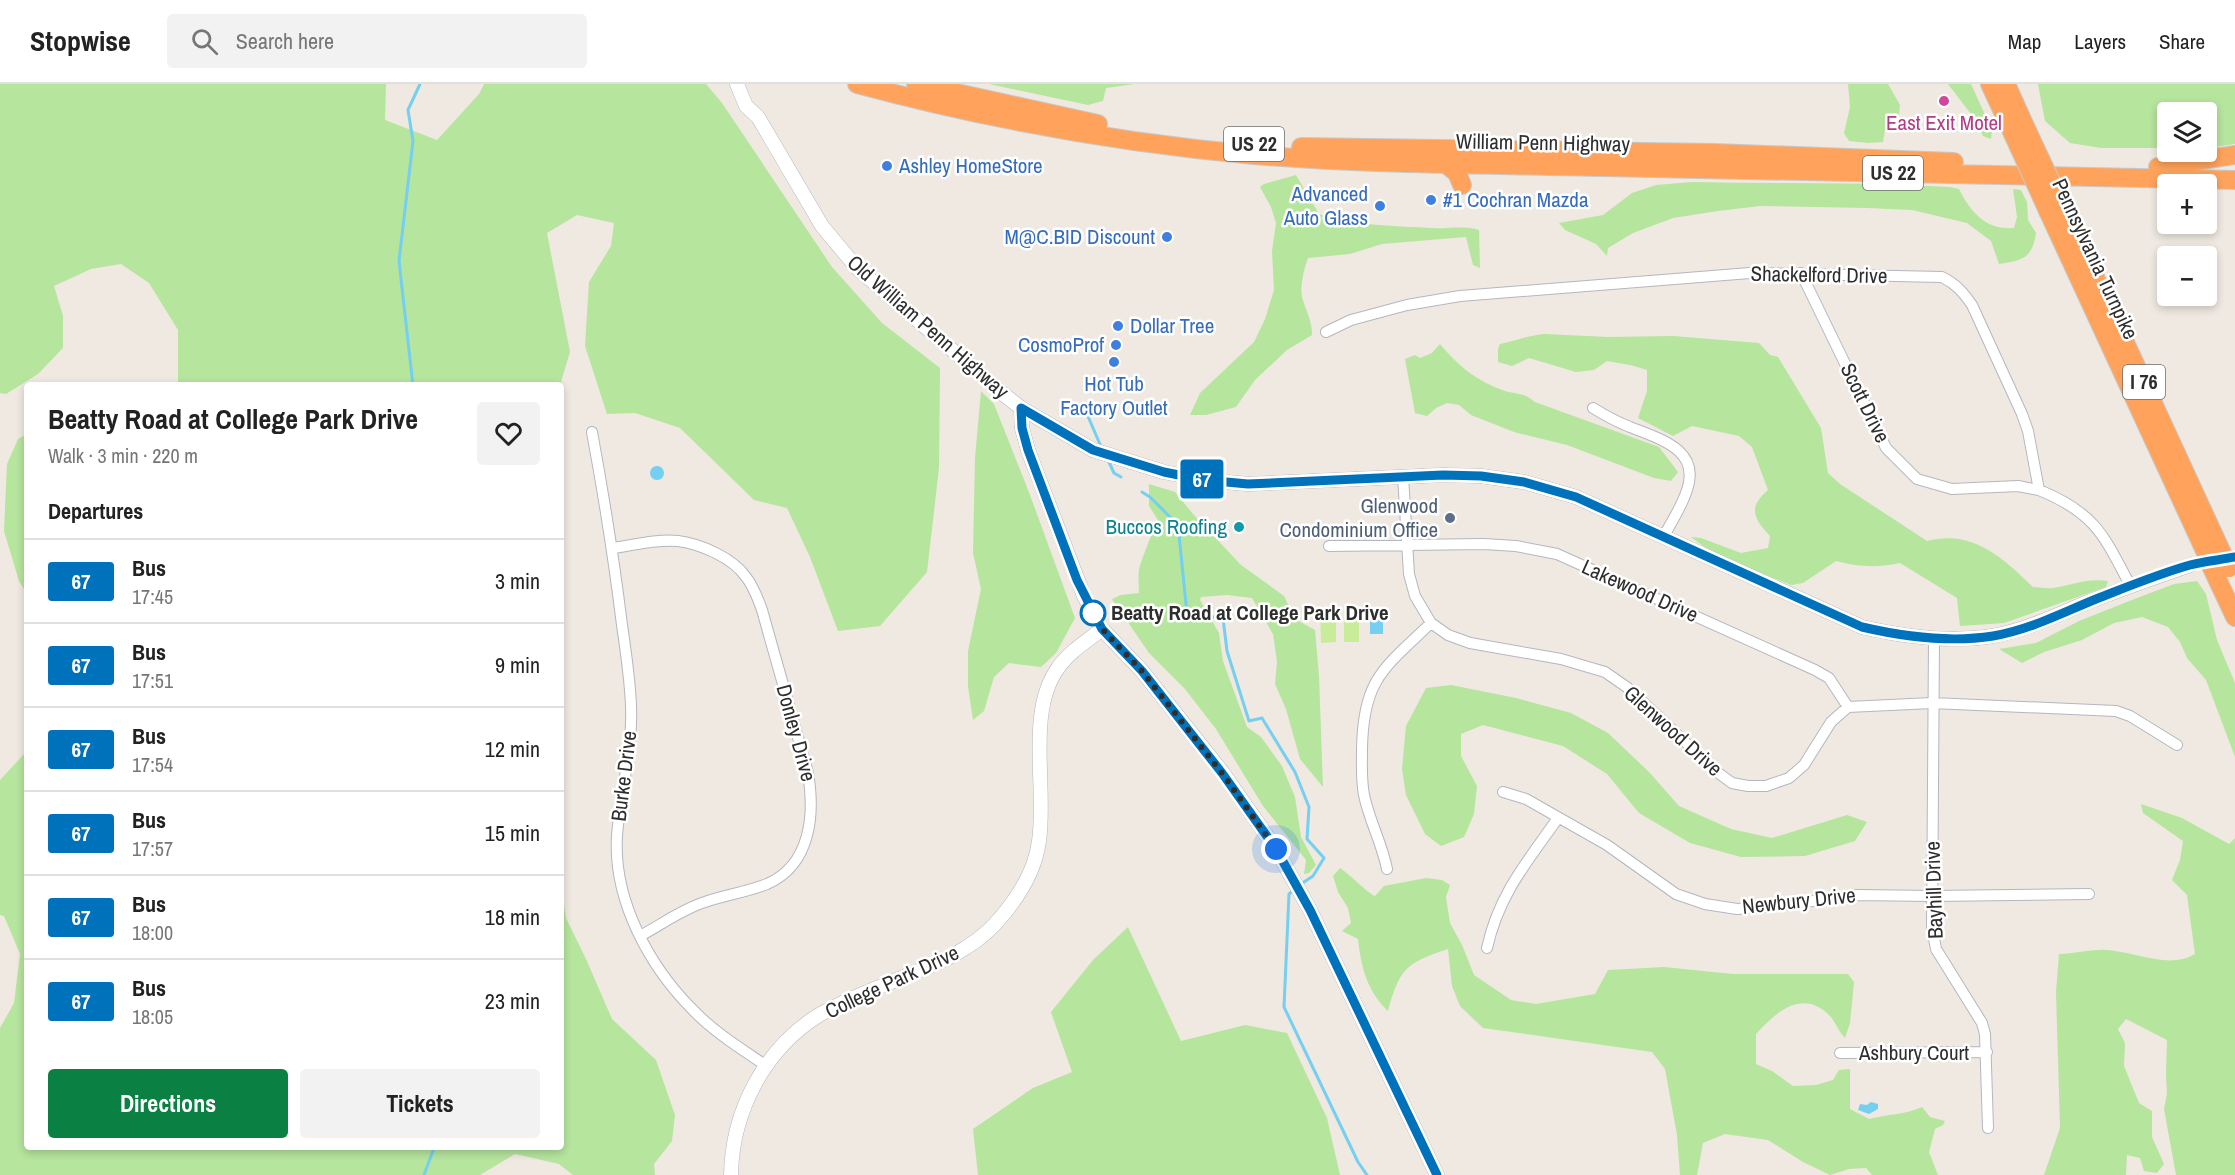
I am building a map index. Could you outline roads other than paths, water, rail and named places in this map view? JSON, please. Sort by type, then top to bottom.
[{"type":"highway","name":"William Penn Highway","points":[[857,84],[948,108],[1011,121],[1158,145],[1306,159],[1479,165],[2157,179]]},
{"type":"highway","name":"William Penn Highway","points":[[916,84],[1092,123],[1160,134],[1257,144],[1704,153],[1980,164],[2235,169]]},
{"type":"highway","name":"Pennsylvania Turnpike","points":[[1990,84],[2017,124]]},
{"type":"highway","name":"Pennsylvania Turnpike","points":[[2006,84],[2017,124],[2221,564],[2235,617]]},
{"type":"highway","points":[[2158,167],[2235,155]]},
{"type":"highway","name":"William Penn Highway","points":[[2217,180],[2235,180]]},
{"type":"highway","points":[[2217,184],[2235,186]]},
{"type":"main road","name":"Old William Penn Highway","points":[[739,85],[746,106],[758,117],[822,226],[845,256],[878,287],[1021,408],[1093,450],[1121,460],[1204,480],[1248,484],[1403,476],[1481,476],[1524,482],[1576,497],[1862,627],[1897,635],[1934,639],[1994,636],[2026,627],[2130,585],[2191,565]]},
{"type":"main road","points":[[1021,408],[1022,428],[1028,450],[1079,585],[1102,629],[1142,671],[1222,773],[1276,849],[1310,910],[1437,1175]]},
{"type":"main road","name":"College Park Drive","points":[[731,1175],[731,1154],[747,1098],[765,1065],[790,1038],[819,1015],[951,957],[992,928],[1009,909],[1023,888],[1034,862],[1039,842],[1042,812],[1041,706],[1047,688],[1058,668],[1073,652],[1102,629]]},
{"type":"street","name":"Shackelford Drive","points":[[1326,332],[1351,320],[1460,296],[1638,284],[1696,276],[1801,273],[1942,277],[1959,288],[1972,305],[2022,414],[2028,431],[2039,490]]},
{"type":"street","name":"Scott Drive","points":[[1801,273],[1886,448],[1917,479],[1952,489],[2018,486],[2039,490]]},
{"type":"street","points":[[1593,408],[1612,420],[1671,444],[1682,453],[1688,462],[1687,491],[1665,536]]},
{"type":"street","name":"Burke Drive","points":[[592,432],[613,548],[632,706],[627,771],[618,816],[617,865],[624,898],[640,936],[665,977],[692,1010],[720,1034],[765,1065]]},
{"type":"street","name":"Glenwood Drive","points":[[1403,476],[1409,574],[1415,596],[1431,623],[1448,635],[1470,643],[1562,659],[1605,672],[1628,688],[1717,772],[1732,783],[1766,786],[1790,778],[1804,765],[1831,722],[1848,707]]},
{"type":"street","points":[[2039,490],[2061,499],[2079,510],[2095,524],[2130,585]]},
{"type":"street","name":"Donley Drive","points":[[613,548],[678,541],[717,554],[745,575],[762,610],[812,793],[807,840],[800,854],[780,877],[751,889],[704,902],[640,936]]},
{"type":"street","name":"Lakewood Drive","points":[[1329,546],[1494,544],[1557,554],[1815,670],[1829,678],[1848,707]]},
{"type":"street","points":[[1387,869],[1383,849],[1363,793],[1365,709],[1375,681],[1389,663],[1431,623]]},
{"type":"street","name":"Bayhill Drive","points":[[1934,639],[1932,928],[1936,949],[1982,1023],[1987,1052],[1988,1128]]},
{"type":"street","points":[[1848,707],[1932,704],[2116,711],[2130,716],[2177,745]]},
{"type":"street","name":"Newbury Drive","points":[[1503,792],[1526,800],[1606,845],[1676,894],[1705,904],[1737,909],[1858,895],[2090,894]]},
{"type":"street","points":[[1487,948],[1491,928],[1509,886],[1558,818]]},
{"type":"street","name":"Ashbury Court","points":[[1840,1053],[1987,1052]]},
{"type":"water","points":[[654,466],[660,466],[664,473],[660,480],[654,480],[650,476],[650,470]]},
{"type":"water","points":[[1370,608],[1383,608],[1383,634],[1370,634]]},
{"type":"water","points":[[1871,1102],[1878,1104],[1878,1109],[1869,1114],[1858,1110],[1860,1104],[1867,1105]]},
{"type":"waterway","points":[[413,382],[399,261],[413,141],[408,110],[420,84]]},
{"type":"waterway","points":[[1084,407],[1102,449]]},
{"type":"waterway","points":[[1108,460],[1114,473],[1121,477]]},
{"type":"waterway","points":[[1142,492],[1178,525],[1187,614],[1223,618],[1227,651],[1249,721],[1262,718],[1295,772],[1309,807],[1307,839],[1324,858],[1313,876],[1301,884]]},
{"type":"waterway","points":[[1294,890],[1289,894],[1284,1007],[1358,1162],[1367,1175]]},
{"type":"waterway","points":[[424,1175],[433,1150]]},
{"type":"place","name":"East Exit Motel","points":[[1944,101]]},
{"type":"place","name":"Ashley HomeStore","points":[[887,166]]},
{"type":"place","name":"#1 Cochran Mazda","points":[[1431,200]]},
{"type":"place","name":"Advanced Auto Glass","points":[[1380,206]]},
{"type":"place","name":"M@C.BID Discount","points":[[1167,237]]},
{"type":"place","name":"Dollar Tree","points":[[1118,326]]},
{"type":"place","name":"CosmoProf","points":[[1116,345]]},
{"type":"place","name":"Hot Tub Factory Outlet","points":[[1114,362]]},
{"type":"place","name":"Glenwood Condominium Office","points":[[1450,518]]},
{"type":"place","name":"Buccos Roofing","points":[[1239,527]]},
{"type":"place","name":"Beatty Road at College Park Drive","points":[[1093,613]]}]
